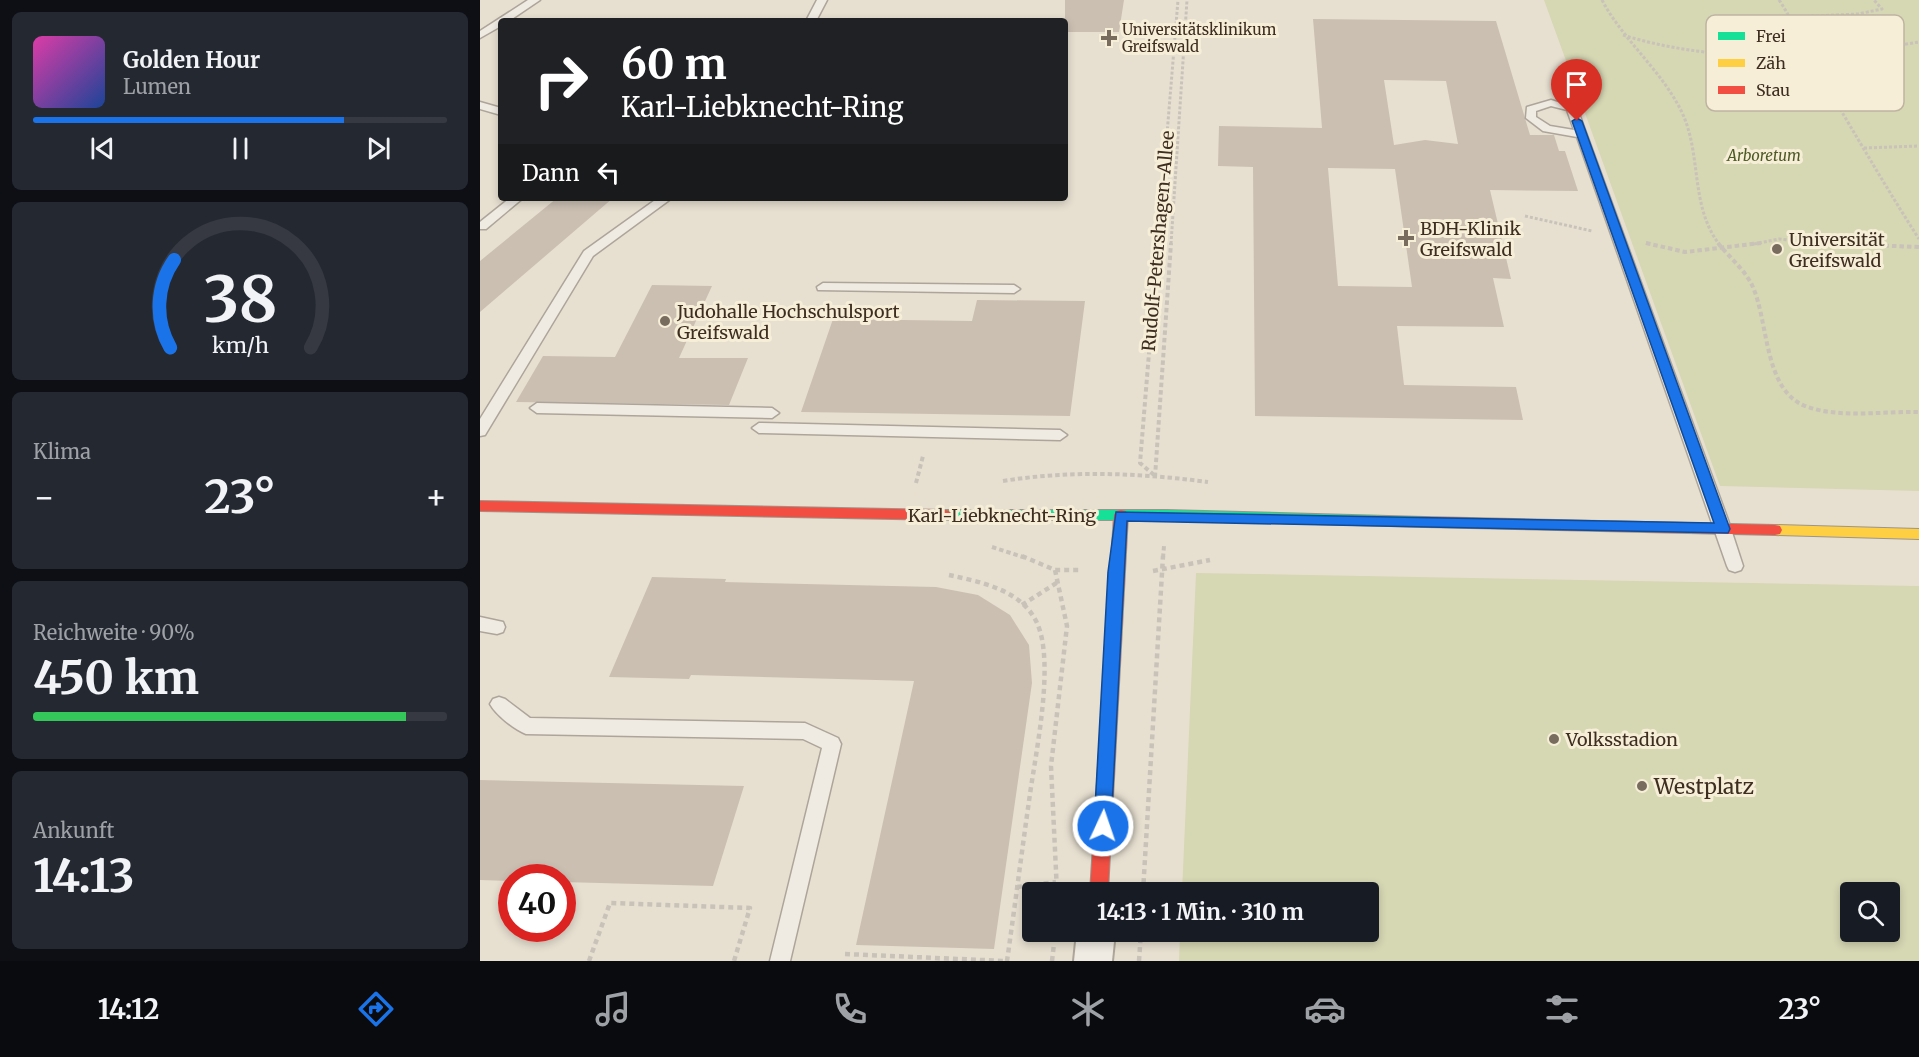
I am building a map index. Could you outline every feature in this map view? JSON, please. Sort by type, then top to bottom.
[{"type":"street","name":"Karl-Liebknecht-Ring","points":[[480,506],[1026,516],[1166,515],[1919,534]]},
{"type":"street","points":[[1100,882],[1116,572],[1121,515]]},
{"type":"street","points":[[1094,961],[1095,942]]},
{"type":"lane","points":[[507,18],[535,0]]},
{"type":"lane","points":[[813,18],[822,0]]},
{"type":"lane","points":[[480,35],[498,24]]},
{"type":"lane","points":[[480,105],[498,111]]},
{"type":"lane","points":[[1582,134],[1735,566]]},
{"type":"lane","points":[[482,226],[513,201]]},
{"type":"lane","points":[[480,431],[588,254],[662,201]]},
{"type":"lane","points":[[823,287],[1014,288]]},
{"type":"lane","points":[[537,408],[772,413]]},
{"type":"lane","points":[[759,428],[1060,435]]},
{"type":"lane","points":[[480,624],[497,627]]},
{"type":"lane","points":[[499,704],[526,726],[806,731],[832,744],[780,961]]},
{"type":"path","name":"Rudolf-Petershagen-Allee","points":[[1155,475],[1140,463],[1178,0]]},
{"type":"path","points":[[1144,882],[1166,515],[1155,475],[1187,0]]},
{"type":"path","points":[[1602,0],[1622,34],[1655,72],[1682,112],[1693,140],[1701,200],[1708,228],[1721,248],[1750,282],[1766,323],[1768,348],[1780,386],[1794,400],[1812,408],[1845,413],[1880,410],[1919,412]]},
{"type":"path","points":[[1779,0],[1790,15]]},
{"type":"path","points":[[1824,15],[1858,14],[1882,9],[1874,0]]},
{"type":"path","points":[[1622,34],[1655,45],[1706,53]]},
{"type":"path","points":[[1904,44],[1919,42]]},
{"type":"path","points":[[1842,111],[1873,168],[1919,239]]},
{"type":"path","points":[[1864,148],[1919,146]]},
{"type":"path","points":[[1525,216],[1685,252],[1740,248],[1779,239],[1832,244],[1919,247]]},
{"type":"path","points":[[1055,570],[1067,626],[1051,766],[1056,882]]},
{"type":"path","points":[[845,954],[1006,961],[1041,713],[1045,664],[1037,623],[1015,596],[978,581],[949,575]]},
{"type":"path","points":[[1022,605],[1058,582]]},
{"type":"path","points":[[1017,887],[1022,886]]},
{"type":"path","points":[[589,961],[610,903],[750,908],[734,961]]},
{"type":"path","points":[[1140,961],[1141,942]]},
{"type":"green space","name":"Arboretum","points":[[1544,0],[1919,0],[1919,491],[1720,486]]},
{"type":"green space","name":"Volksstadion","points":[[1196,573],[1919,586],[1919,961],[1179,961],[1180,942],[1379,942],[1379,882],[1182,882]]},
{"type":"building","points":[[1065,0],[1124,0],[1119,32],[1068,32],[1068,18],[1065,18]]},
{"type":"building","name":"BDH-Klinik Greifswald","points":[[1313,19],[1496,21],[1530,135],[1554,135],[1559,151],[1565,151],[1578,191],[1490,190],[1511,279],[1493,278],[1504,327],[1397,326],[1404,385],[1516,387],[1523,420],[1255,416],[1253,167],[1218,166],[1219,126],[1322,128]],"holes":[[[1384,80],[1446,81],[1458,144],[1425,140],[1394,145]],[[1328,168],[1395,169],[1412,287],[1338,286]]]},
{"type":"building","points":[[553,201],[610,201],[480,312],[480,261]]},
{"type":"building","name":"Judohalle Hochschulsport Greifswald","points":[[652,285],[712,286],[679,358],[748,358],[729,405],[516,402],[543,356],[615,357]]},
{"type":"building","points":[[977,300],[1085,301],[1070,416],[801,412],[833,319],[972,321]]},
{"type":"building","points":[[652,577],[726,579],[725,582],[936,587],[978,595],[1010,615],[1029,645],[1032,683],[994,949],[856,945],[914,681],[691,675],[689,679],[609,677]]},
{"type":"building","points":[[480,780],[744,786],[713,886],[576,882],[576,864],[498,864],[498,881],[480,880]]},
{"type":"traffic: fast","points":[[945,515],[1166,515],[1425,522]]},
{"type":"traffic: slow","points":[[1775,530],[1919,534]]},
{"type":"traffic: jam","points":[[480,506],[945,515]]},
{"type":"traffic: jam","points":[[1100,882],[1121,515]]},
{"type":"traffic: jam","points":[[1425,522],[1775,530]]},
{"type":"place","name":"Universitätsklinikum Greifswald","points":[[1109,38]]},
{"type":"place","name":"BDH-Klinik Greifswald","points":[[1406,238]]},
{"type":"place","name":"Universität Greifswald","points":[[1777,249]]},
{"type":"place","name":"Judohalle Hochschulsport Greifswald","points":[[665,321]]},
{"type":"place","name":"Volksstadion","points":[[1554,739]]},
{"type":"place","name":"Westplatz","points":[[1642,786]]},
{"type":"route","points":[[1103,826],[1121,515],[1723,529],[1577,121]]}]
